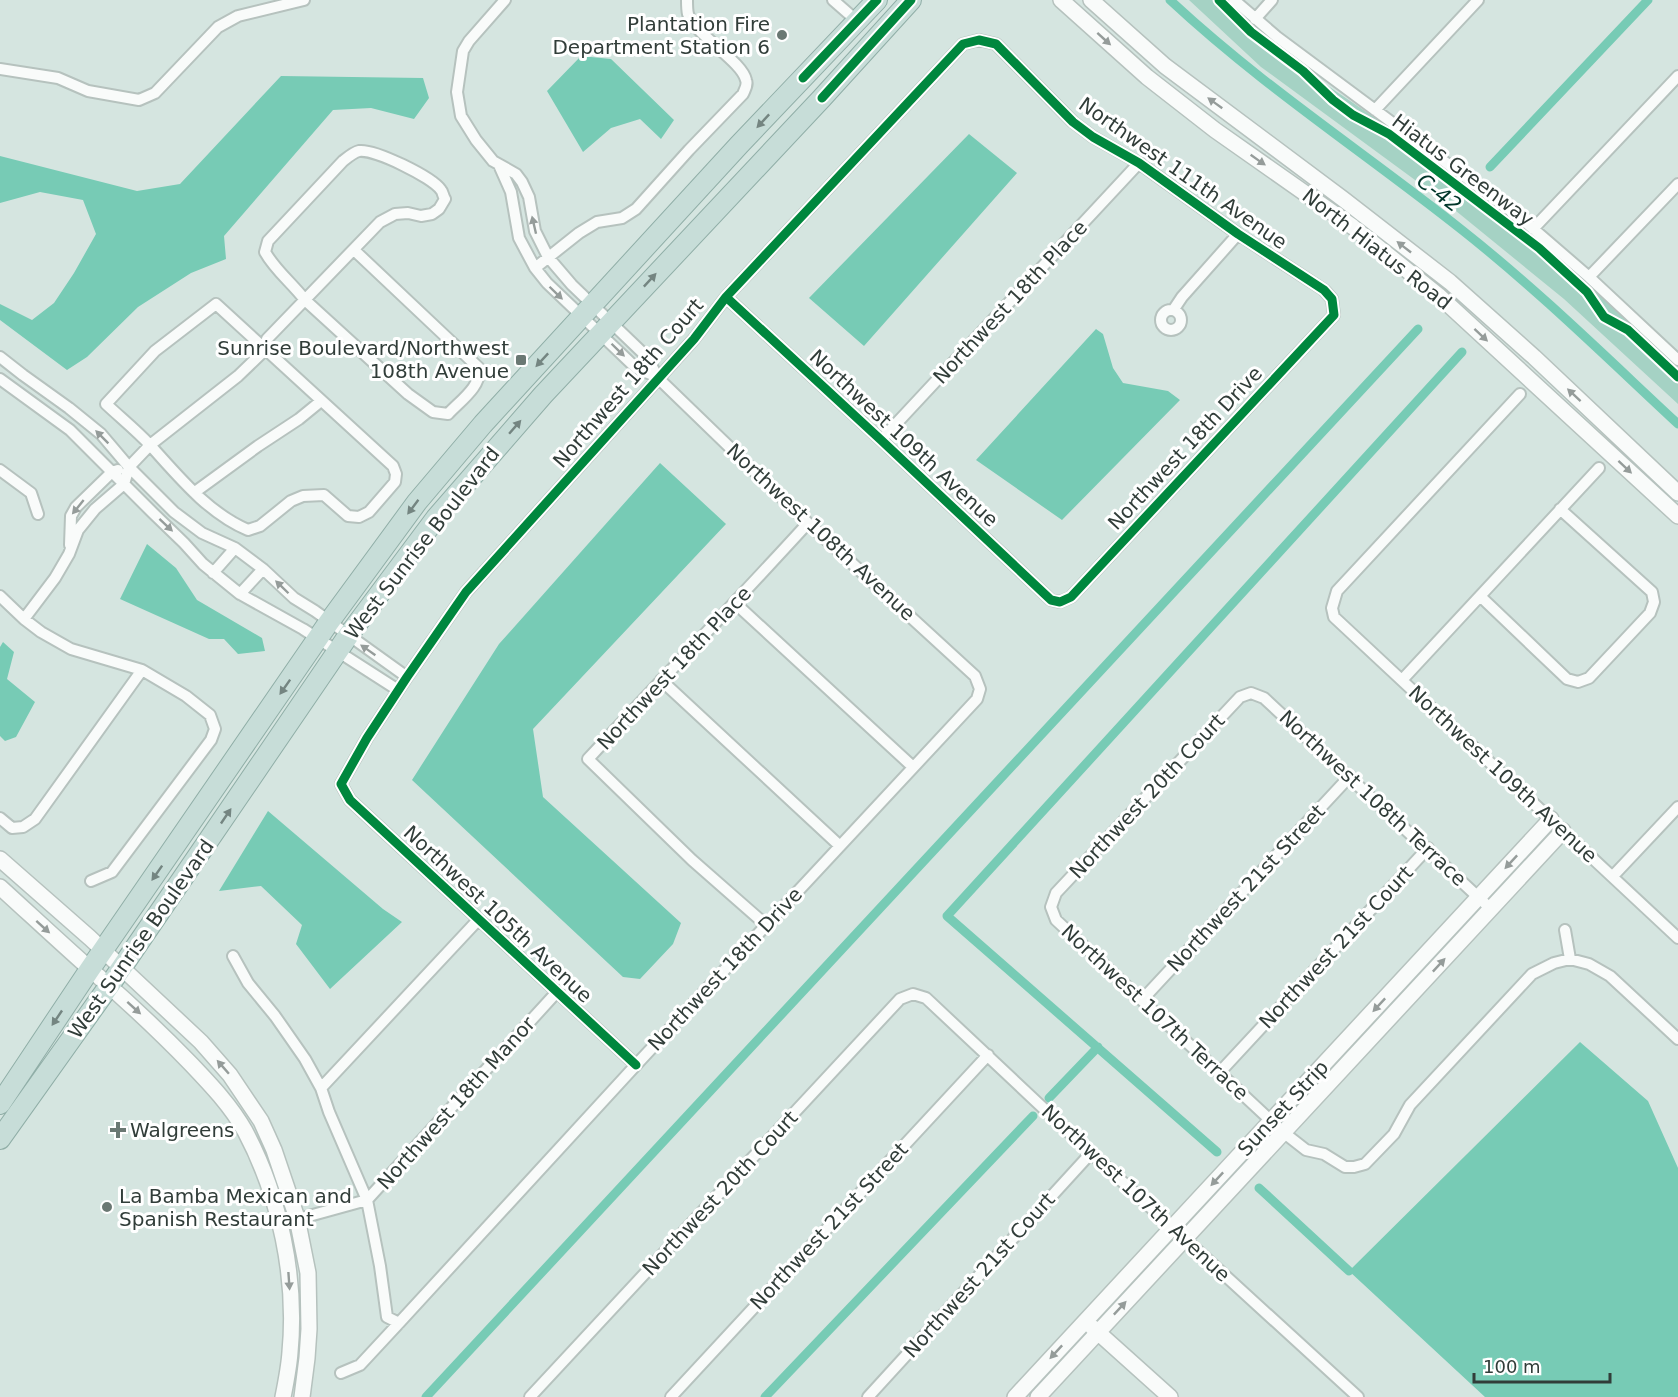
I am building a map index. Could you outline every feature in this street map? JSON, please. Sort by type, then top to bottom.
[{"type":"highway","name":"West Sunrise Boulevard","points":[[0,1104],[90,969],[324,630],[417,502],[483,424],[877,0]]},
{"type":"highway","name":"West Sunrise Boulevard","points":[[0,1139],[110,986],[343,643],[436,518],[538,400],[911,0]]},
{"type":"main road","name":"North Hiatus Road","points":[[1061,0],[1147,77],[1215,130],[1353,227],[1438,295],[1678,516]]},
{"type":"main road","name":"North Hiatus Road","points":[[1091,0],[1165,66],[1450,282],[1534,357],[1678,493]]},
{"type":"main road","name":"Sunset Strip","points":[[1015,1397],[1551,819]]},
{"type":"main road","name":"Sunset Strip","points":[[1038,1397],[1563,831]]},
{"type":"main road","points":[[0,859],[104,950],[201,1042],[230,1075],[261,1121],[274,1150],[297,1218],[308,1273],[308,1348],[302,1397]]},
{"type":"main road","points":[[0,887],[158,1029],[210,1084],[244,1130],[263,1172],[280,1224],[289,1275],[292,1324],[283,1397]]},
{"type":"main road","points":[[1085,1321],[1170,1397]]},
{"type":"street","points":[[0,69],[58,78],[88,91],[139,100],[155,93],[218,27],[238,16],[304,0]]},
{"type":"street","name":"Northwest 108th Avenue","points":[[506,0],[469,41],[463,51],[457,92],[461,116],[476,140],[498,165],[510,192],[519,238],[535,268],[547,284],[647,357],[658,378],[808,523],[975,676],[980,688]]},
{"type":"street","points":[[535,268],[579,233],[597,222],[622,218],[636,209],[743,94],[747,86],[746,79],[697,27],[688,14],[687,0]]},
{"type":"street","points":[[833,0],[857,21]]},
{"type":"street","points":[[1234,0],[1277,37],[1533,229],[1589,277],[1678,360]]},
{"type":"street","points":[[1255,19],[1272,0]]},
{"type":"street","points":[[1375,110],[1478,0]]},
{"type":"street","name":"Northwest 111th Avenue","points":[[979,40],[996,44],[1073,122],[1093,137],[1139,163],[1238,234],[1324,290],[1332,299],[1334,315]]},
{"type":"street","name":"Northwest 18th Court","points":[[341,784],[398,690],[466,592],[694,339],[726,297],[963,44],[979,40]]},
{"type":"street","points":[[1533,229],[1678,75]]},
{"type":"street","points":[[24,619],[56,578],[69,554],[78,530],[95,509],[124,484],[129,467],[150,445],[238,376],[265,350],[267,339],[305,300],[354,250],[380,222],[395,214],[408,213],[421,216],[432,214],[439,209],[445,199],[441,189],[425,177],[396,161],[367,151],[357,151],[268,241],[265,252],[270,262],[305,300],[408,394],[433,412],[448,414],[476,384],[480,376],[479,368],[354,250]]},
{"type":"street","name":"Northwest 18th Place","points":[[881,440],[1139,163]]},
{"type":"street","name":"Northwest 108th Avenue","points":[[498,165],[516,174],[522,183],[529,197],[535,231],[548,257],[572,285],[587,311],[605,328]]},
{"type":"street","points":[[1589,277],[1678,184]]},
{"type":"street","points":[[1174,309],[1238,234]]},
{"type":"street","name":"Northwest 109th Avenue","points":[[726,297],[1051,600],[1060,602]]},
{"type":"street","points":[[216,304],[265,350],[393,466],[396,474],[394,482],[369,512],[359,517],[348,516],[324,495],[303,496],[291,501],[260,526],[248,530],[235,525],[212,508],[106,404],[155,351],[216,304]]},
{"type":"street","name":"Northwest 18th Drive","points":[[1060,602],[1071,597],[1334,315]]},
{"type":"street","points":[[0,357],[69,408],[101,435],[174,512],[202,533],[235,548],[263,569],[324,630],[343,643],[407,677]]},
{"type":"street","points":[[0,379],[70,430],[213,573],[240,594],[324,630],[343,643],[398,690]]},
{"type":"street","name":"Northwest 109th Avenue","points":[[1520,394],[1337,591],[1332,608],[1334,617],[1678,938]]},
{"type":"street","points":[[195,492],[321,401]]},
{"type":"street","points":[[69,554],[71,516],[76,507],[112,472],[129,467]]},
{"type":"street","points":[[1402,680],[1599,468]]},
{"type":"street","points":[[0,470],[31,493],[38,514]]},
{"type":"street","points":[[1480,596],[1567,679],[1578,682],[1589,678],[1650,613],[1654,602],[1652,592],[1560,509]]},
{"type":"street","name":"Northwest 18th Place","points":[[766,925],[692,860],[588,759],[808,523]]},
{"type":"street","points":[[213,573],[235,548]]},
{"type":"street","points":[[240,594],[263,569]]},
{"type":"street","points":[[0,596],[41,632],[71,648],[142,670],[186,696],[210,715],[214,729],[211,740],[112,872],[91,881]]},
{"type":"street","points":[[735,603],[912,767]]},
{"type":"street","points":[[0,818],[12,828],[22,827],[35,819],[142,670]]},
{"type":"street","points":[[661,680],[840,846]]},
{"type":"street","name":"Northwest 18th Drive","points":[[340,1373],[360,1365],[977,699],[980,688]]},
{"type":"street","name":"Northwest 108th Terrace","points":[[1251,693],[1264,698],[1491,909]]},
{"type":"street","name":"Northwest 20th Court","points":[[1051,907],[1056,893],[1240,697],[1251,693]]},
{"type":"street","name":"Northwest 21st Street","points":[[1143,1000],[1350,776]]},
{"type":"street","name":"Northwest 105th Avenue","points":[[341,784],[350,800],[636,1065]]},
{"type":"street","points":[[1612,876],[1678,807]]},
{"type":"street","name":"Northwest 21st Court","points":[[1220,1072],[1428,848]]},
{"type":"street","name":"Northwest 107th Terrace","points":[[1051,907],[1056,920],[1271,1122],[1306,1150],[1324,1154],[1345,1167],[1365,1164],[1394,1134],[1410,1105],[1532,974],[1554,963],[1570,959]]},
{"type":"street","points":[[321,1088],[478,920]]},
{"type":"street","points":[[1565,930],[1570,959],[1589,964],[1610,976],[1678,1039]]},
{"type":"street","points":[[233,956],[248,983],[275,1016],[305,1059],[321,1088],[329,1112],[368,1200],[387,1317],[399,1323]]},
{"type":"street","name":"Northwest 18th Manor","points":[[280,1224],[368,1200],[556,993]]},
{"type":"street","name":"Northwest 20th Court","points":[[534,1396],[900,999],[913,994]]},
{"type":"street","name":"Northwest 107th Avenue","points":[[913,994],[926,998],[1091,1153],[1358,1397]]},
{"type":"street","name":"Northwest 21st Street","points":[[671,1397],[988,1055]]},
{"type":"street","name":"Northwest 21st Court","points":[[868,1397],[1091,1153]]},
{"type":"shaded area","points":[[1189,0],[1225,0],[1284,56],[1437,160],[1597,292],[1678,368],[1678,404],[1564,299],[1445,202],[1261,67]]},
{"type":"shaded area","points":[[581,56],[611,59],[674,120],[661,139],[640,119],[611,128],[583,152],[547,91]]},
{"type":"shaded area","points":[[281,76],[423,78],[429,98],[414,119],[371,108],[333,110],[224,236],[226,259],[191,273],[138,307],[87,357],[67,370],[0,320],[0,304],[32,320],[54,303],[96,234],[83,200],[40,192],[0,203],[0,156],[137,191],[180,184]]},
{"type":"shaded area","points":[[969,134],[1017,173],[864,346],[809,298]]},
{"type":"shaded area","points":[[1096,329],[1103,334],[1113,368],[1123,383],[1168,391],[1180,400],[1062,520],[976,460]]},
{"type":"shaded area","points":[[660,463],[726,524],[533,729],[543,797],[681,923],[673,944],[640,979],[623,977],[412,780],[499,644]]},
{"type":"shaded area","points":[[147,544],[176,568],[197,600],[262,638],[265,651],[238,654],[224,639],[209,639],[120,599]]},
{"type":"shaded area","points":[[3,642],[14,652],[7,679],[35,702],[16,737],[5,741],[0,736],[0,647]]},
{"type":"shaded area","points":[[268,811],[383,909],[402,922],[330,989],[296,944],[302,925],[261,886],[219,891]]},
{"type":"shaded area","points":[[1580,1042],[1648,1101],[1678,1168],[1678,1397],[1485,1397],[1349,1271]]},
{"type":"waterway","name":"C-42","points":[[1170,0],[1240,61],[1425,201],[1518,276],[1678,424]]},
{"type":"waterway","points":[[1490,167],[1648,0]]},
{"type":"waterway","points":[[426,1397],[1418,329]]},
{"type":"waterway","points":[[1217,1152],[947,916],[1462,352]]},
{"type":"waterway","points":[[1049,1098],[1098,1047]]},
{"type":"waterway","points":[[765,1397],[1033,1116]]},
{"type":"waterway","points":[[1259,1188],[1349,1271]]},
{"type":"cycle path","points":[[803,78],[877,0]]},
{"type":"cycle path","points":[[822,98],[911,0]]},
{"type":"cycle path","name":"Hiatus Greenway","points":[[1219,0],[1251,32],[1303,71],[1333,100],[1353,115],[1389,134],[1539,248],[1587,292],[1604,317],[1628,330],[1678,377]]},
{"type":"cycle path","points":[[636,1065],[350,800],[341,784],[367,738],[466,592],[694,339],[726,297],[963,44],[979,40],[996,44],[1073,122],[1093,137],[1139,163],[1238,234],[1324,290],[1332,299],[1334,315],[1071,597],[1060,602],[1051,600],[726,297]]},
{"type":"place","name":"Plantation Fire Department Station 6","points":[[782,35]]},
{"type":"place","name":"Sunrise Boulevard/Northwest 108th Avenue","points":[[521,360]]},
{"type":"place","name":"Walgreens","points":[[118,1130]]},
{"type":"place","name":"La Bamba Mexican and Spanish Restaurant","points":[[107,1207]]}]
